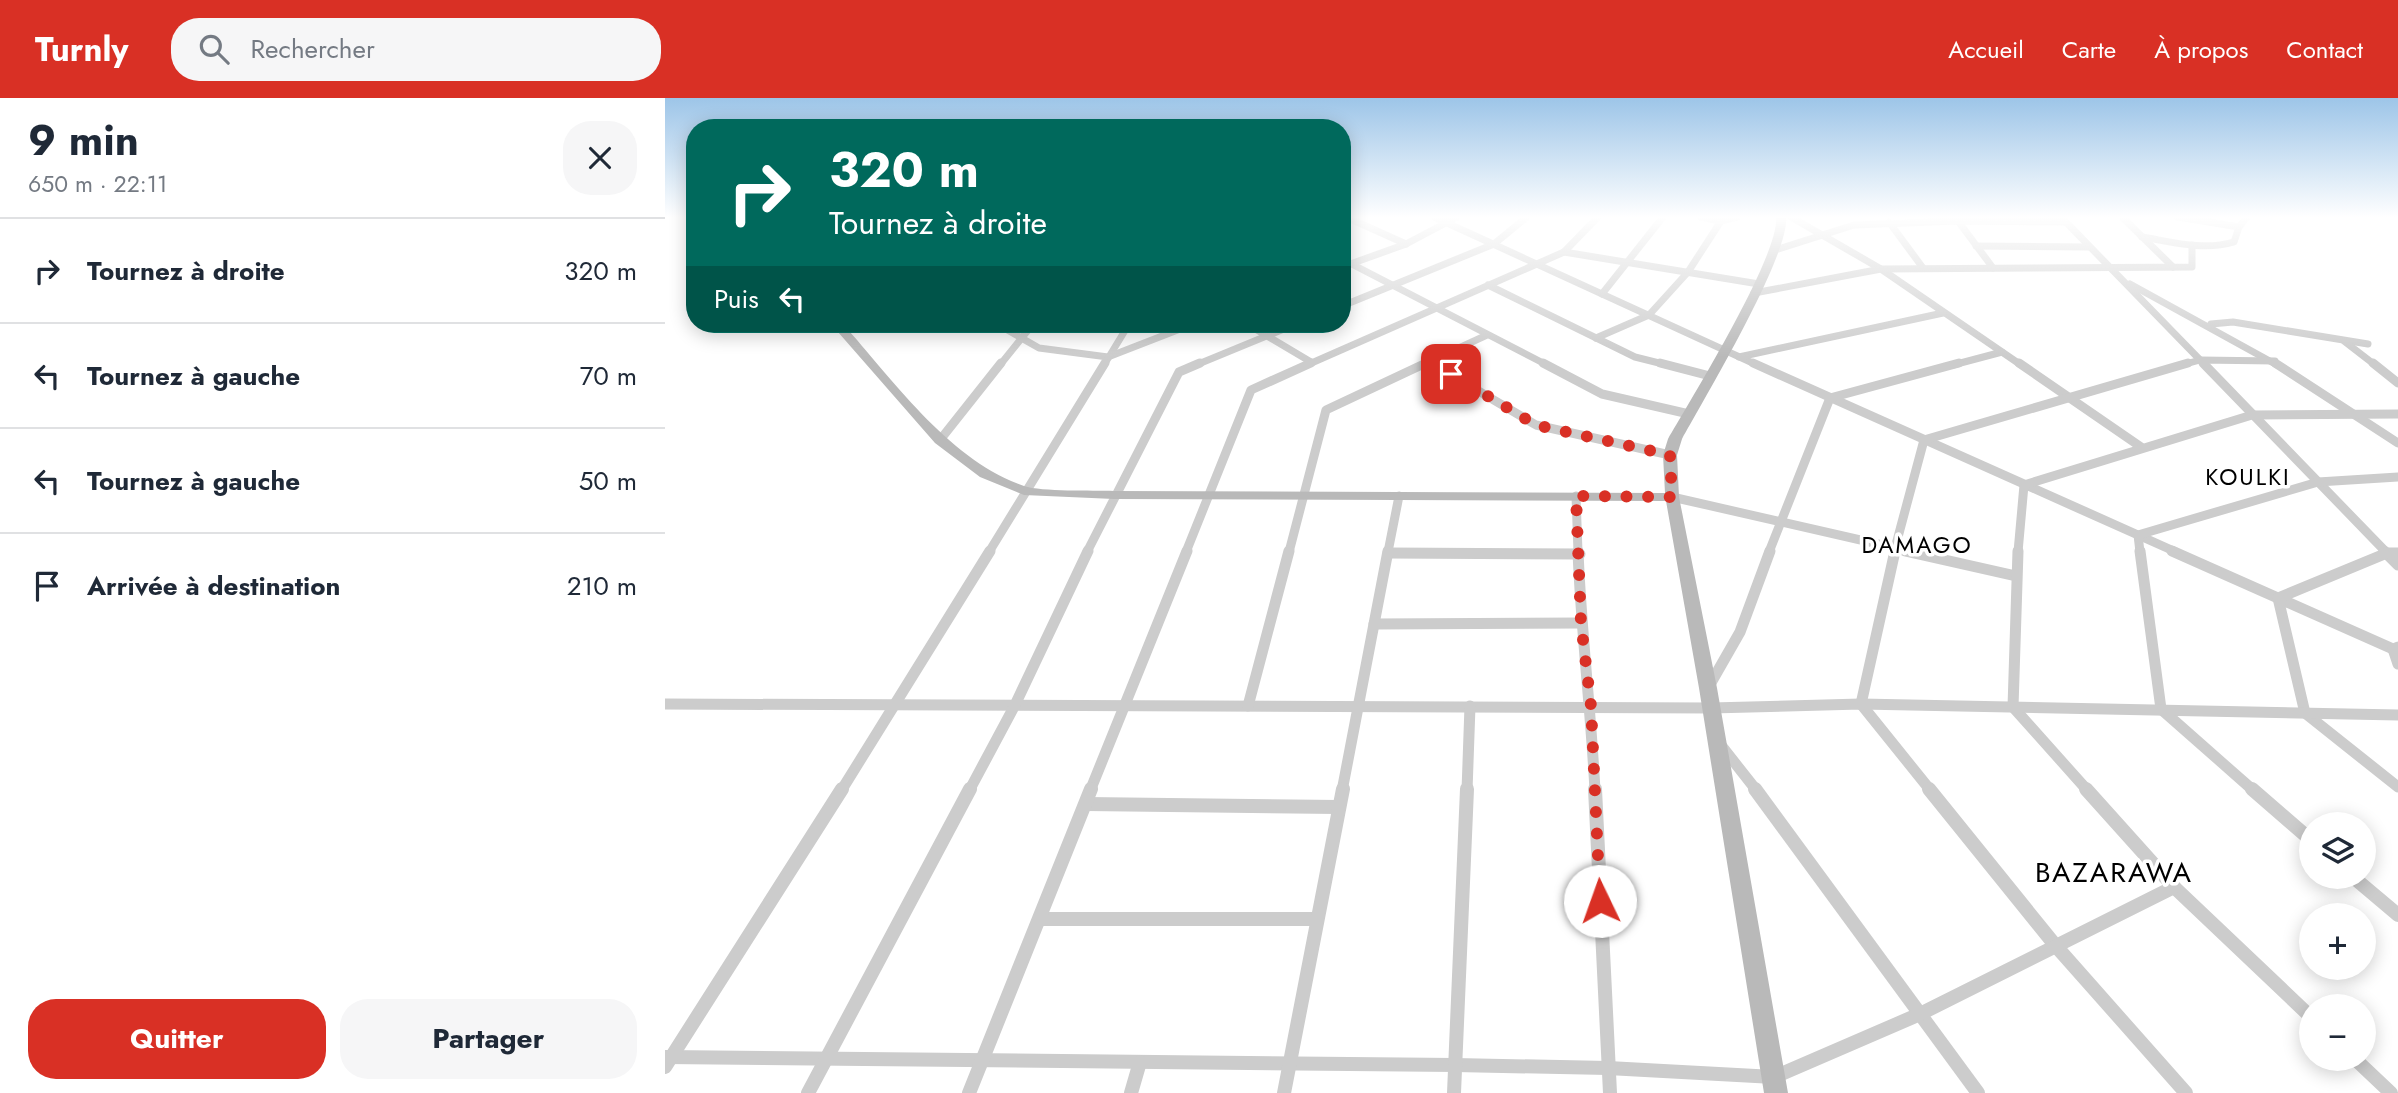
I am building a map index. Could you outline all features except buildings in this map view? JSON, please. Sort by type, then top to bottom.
[{"type":"main road","points":[[1769,263],[1732,353],[1710,376],[1675,439],[1670,455],[1672,497],[1708,688],[1775,1085]]},
{"type":"main road","points":[[845,333],[940,440],[985,474],[1024,491],[1114,495],[1672,497]]},
{"type":"street","points":[[1353,263],[1602,394],[1689,414]]},
{"type":"street","points":[[1351,303],[1448,263]]},
{"type":"street","points":[[969,1093],[1251,390],[1535,263]]},
{"type":"street","points":[[1537,263],[2024,485],[2396,648],[2398,664]]},
{"type":"street","points":[[1602,293],[1627,263]]},
{"type":"street","points":[[1630,263],[1688,272],[1757,289],[1881,269],[2110,269],[2192,267],[2192,263]]},
{"type":"street","points":[[1596,338],[1649,315],[1693,263]]},
{"type":"street","points":[[1872,263],[2141,447]]},
{"type":"street","points":[[1920,263],[1923,268]]},
{"type":"street","points":[[1989,263],[1993,268]]},
{"type":"street","points":[[2105,263],[2318,482],[2393,553],[2398,565]]},
{"type":"street","points":[[2169,263],[2173,267]]},
{"type":"street","points":[[2121,279],[2211,324],[2275,361],[2398,443]]},
{"type":"street","points":[[1488,285],[1635,357],[1710,376]]},
{"type":"street","points":[[1732,353],[1943,313]]},
{"type":"street","points":[[2211,324],[2233,322],[2368,344]]},
{"type":"street","points":[[1012,333],[1039,348],[1108,357],[1170,333]]},
{"type":"street","points":[[940,440],[1025,333]]},
{"type":"street","points":[[667,1061],[894,705],[1123,333]]},
{"type":"street","points":[[1263,333],[1311,362]]},
{"type":"street","points":[[809,1093],[1015,705],[1114,495],[1179,372],[1272,333]]},
{"type":"street","points":[[1248,706],[1326,411],[1487,335]]},
{"type":"street","points":[[2342,340],[2398,383]]},
{"type":"street","points":[[1831,398],[2002,352]]},
{"type":"street","points":[[1924,440],[2200,360],[2275,361]]},
{"type":"street","points":[[1429,362],[1536,425],[1670,455]]},
{"type":"street","points":[[1708,688],[1740,632],[1780,521],[1831,398]]},
{"type":"street","points":[[2024,485],[2252,415],[2398,414]]},
{"type":"street","points":[[1861,704],[1895,549],[1924,440]]},
{"type":"street","points":[[2138,535],[2318,482],[2398,477]]},
{"type":"street","points":[[2024,485],[2016,576],[2013,707],[2174,887],[2299,1006]]},
{"type":"street","points":[[1284,1093],[1287,1063],[1399,496]]},
{"type":"street","points":[[1576,496],[1581,623],[1591,706],[1609,1093]]},
{"type":"street","points":[[1672,497],[2016,576]]},
{"type":"street","points":[[2138,535],[2161,709],[2299,830]]},
{"type":"street","points":[[1388,553],[1580,554]]},
{"type":"street","points":[[2278,598],[2393,553]]},
{"type":"street","points":[[2278,598],[2305,713],[2398,787]]},
{"type":"street","points":[[1374,624],[1581,623]]},
{"type":"street","points":[[665,704],[1711,708],[1861,704],[2398,715]]},
{"type":"street","points":[[1861,704],[2055,946],[2186,1093]]},
{"type":"street","points":[[1454,1093],[1470,706]]},
{"type":"street","points":[[1716,739],[1766,802],[1978,1093]]},
{"type":"street","points":[[1086,804],[1338,807]]},
{"type":"street","points":[[667,1061],[983,1060],[1608,1068],[1775,1085],[2174,887]]},
{"type":"street","points":[[2367,889],[2398,915]]},
{"type":"street","points":[[1040,919],[1316,919]]},
{"type":"street","points":[[1131,1093],[1140,1062]]},
{"type":"street","points":[[2368,1071],[2391,1093]]},
{"type":"district","name":"KOULKI","points":[[2248,477]]},
{"type":"district","name":"DAMAGO","points":[[1917,545]]},
{"type":"district","name":"BAZARAWA","points":[[2114,872]]},
{"type":"route","points":[[1451,374],[1536,425],[1670,455],[1672,497],[1576,496],[1581,623],[1591,706],[1600,901]]}]
